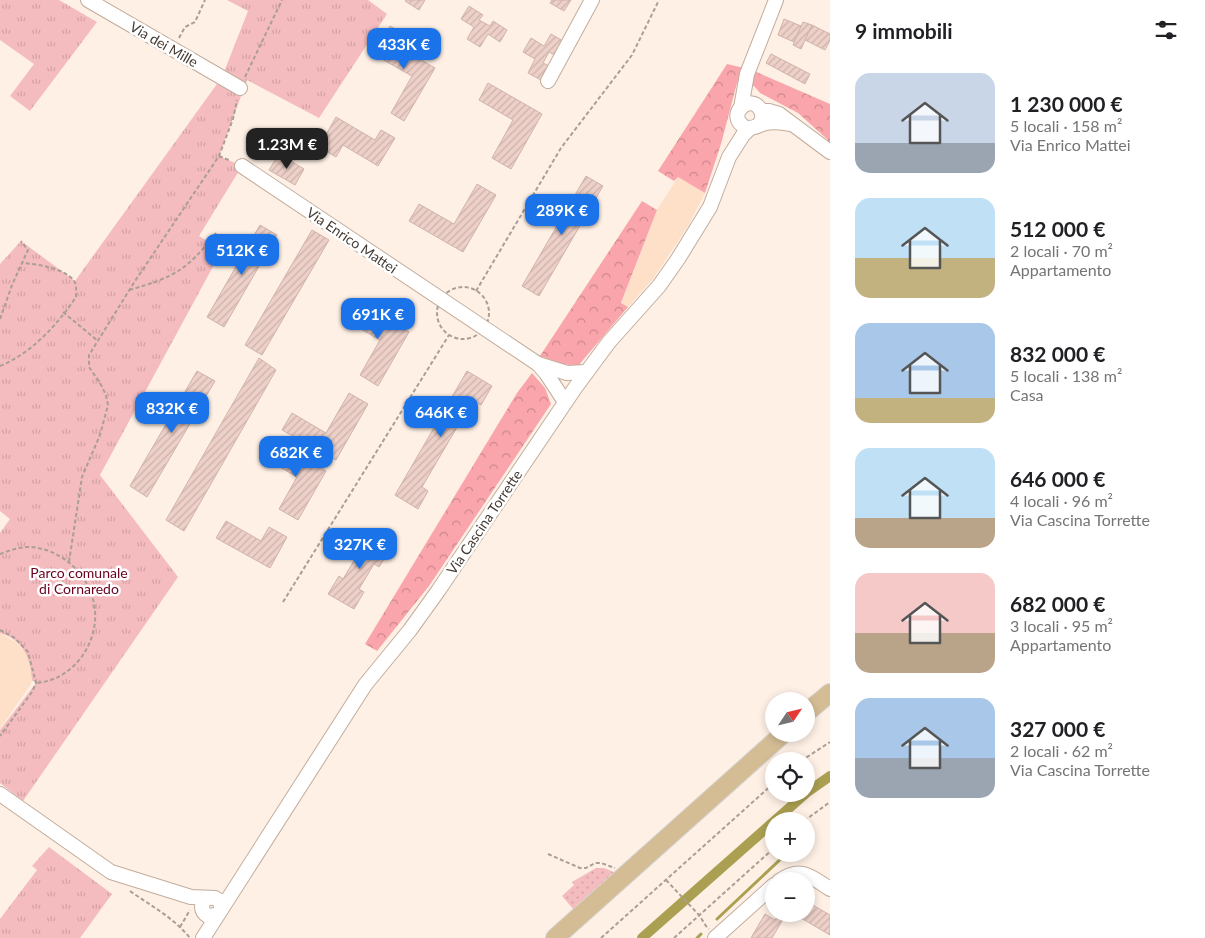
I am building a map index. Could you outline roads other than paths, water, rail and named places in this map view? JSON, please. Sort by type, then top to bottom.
[{"type":"main road","points":[[815,705],[830,692]]},
{"type":"main road","points":[[555,938],[774,742]]},
{"type":"street","name":"Via dei Mille","points":[[88,0],[104,4],[174,50],[240,88]]},
{"type":"street","points":[[548,81],[592,0]]},
{"type":"street","points":[[776,0],[747,74],[750,116],[791,124],[830,152]]},
{"type":"street","name":"Via Cascina Torrette","points":[[211,907],[235,885],[360,693],[438,591],[586,372],[609,342],[659,286],[678,260],[710,207],[730,157],[750,116]]},
{"type":"street","name":"Via Enrico Mattei","points":[[242,166],[538,364],[567,373],[586,372]]},
{"type":"street","name":"Via Enrico Mattei","points":[[538,364],[565,402]]},
{"type":"street","points":[[0,794],[111,872],[190,897],[211,907],[204,936]]},
{"type":"street","points":[[815,879],[830,888]]},
{"type":"street","points":[[715,938],[765,893]]},
{"type":"waterway","points":[[815,787],[830,776]]},
{"type":"waterway","points":[[642,938],[796,802]]},
{"type":"waterway","points":[[717,919],[778,862]]},
{"type":"waterway","points":[[697,938],[701,934]]},
{"type":"park label","name":"Parco comunale di Cornaredo","points":[[79,580]]}]
